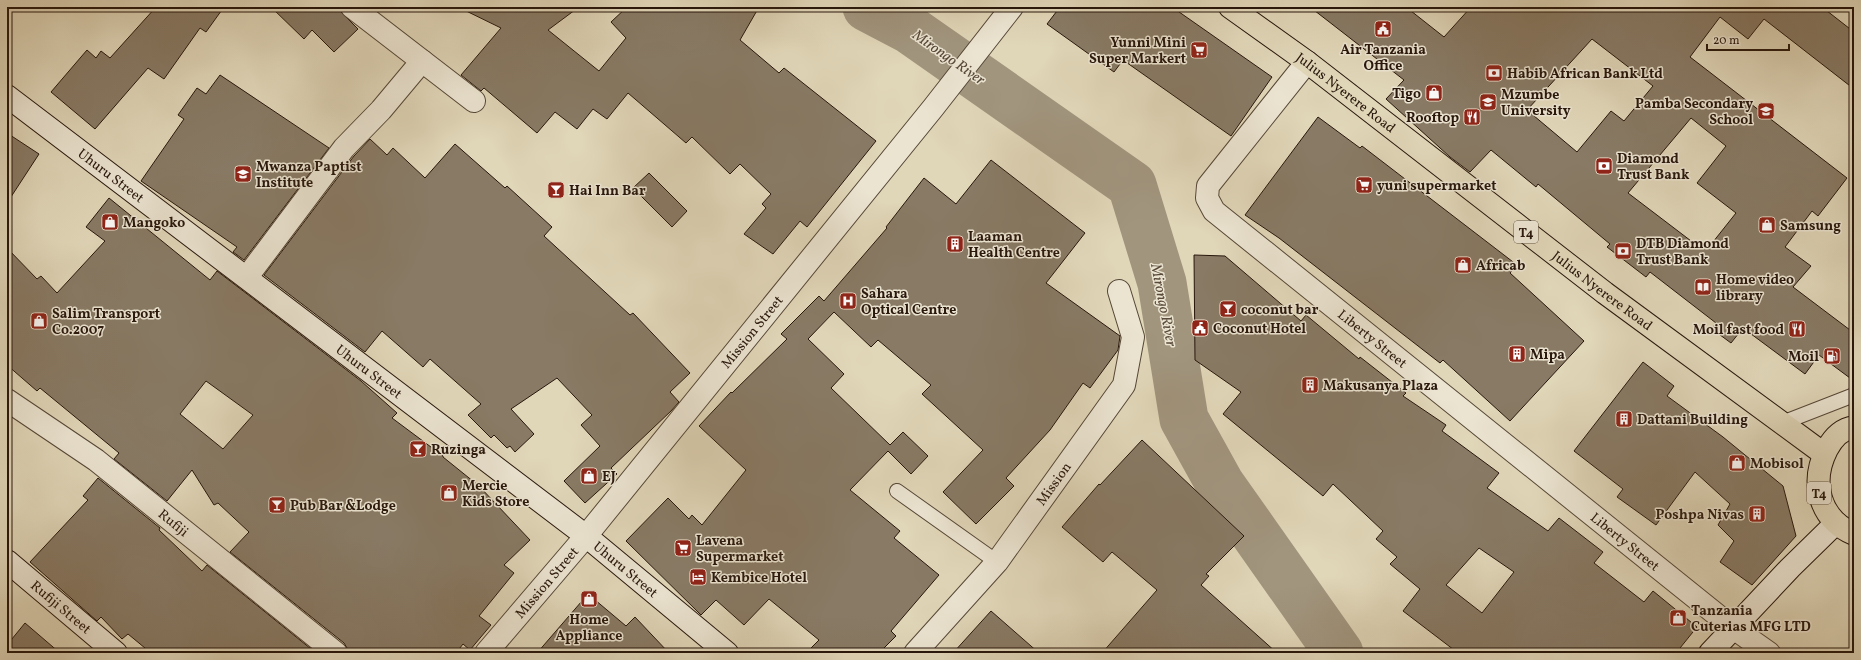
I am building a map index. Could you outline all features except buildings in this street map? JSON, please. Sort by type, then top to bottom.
[{"type":"highway","name":"Julius Nyerere Road","points":[[1230,7],[1308,62],[1605,293],[1824,454]]},
{"type":"highway","name":"T4","points":[[1845,529],[1824,508],[1818,491],[1818,472],[1824,454],[1832,439],[1847,428],[1854,427]]},
{"type":"street","points":[[352,7],[474,101]]},
{"type":"street","name":"Mission Street","points":[[486,653],[586,536],[933,108],[1012,7]]},
{"type":"street","points":[[247,277],[344,148],[381,110],[422,61]]},
{"type":"street","name":"Liberty Street","points":[[1308,62],[1208,186],[1207,198],[1214,211],[1732,627],[1769,653]]},
{"type":"street","name":"Uhuru Street","points":[[7,96],[586,536],[727,653]]},
{"type":"street","name":"Mission","points":[[915,653],[998,562],[1124,385],[1133,337],[1119,291]]},
{"type":"street","name":"Rufiji","points":[[7,400],[96,460],[336,653]]},
{"type":"street","points":[[1710,653],[1732,627],[1790,568],[1845,529]]},
{"type":"street","name":"Rufiji Street","points":[[9,566],[116,653]]},
{"type":"lane","points":[[1782,423],[1854,395]]},
{"type":"lane","points":[[897,491],[998,562]]},
{"type":"waterway","name":"Mirongo River","points":[[867,7],[909,29],[1132,185],[1162,283],[1184,419],[1220,484],[1339,653]]},
{"type":"place","name":"Air Tanzania Office","points":[[1383,29]]},
{"type":"place","name":"Yunni Mini Super Markert","points":[[1199,50]]},
{"type":"place","name":"Habib African Bank Ltd","points":[[1494,73]]},
{"type":"place","name":"Tigo","points":[[1434,93]]},
{"type":"place","name":"Mzumbe University","points":[[1488,102]]},
{"type":"place","name":"Pamba Secondary School","points":[[1766,111]]},
{"type":"place","name":"Rooftop","points":[[1472,117]]},
{"type":"place","name":"Diamond Trust Bank","points":[[1604,166]]},
{"type":"place","name":"Mwanza Paptist Institute","points":[[243,174]]},
{"type":"place","name":"yuni supermarket","points":[[1364,185]]},
{"type":"place","name":"Hai Inn Bar","points":[[556,190]]},
{"type":"place","name":"Mangoko","points":[[110,222]]},
{"type":"place","name":"Samsung","points":[[1767,225]]},
{"type":"place","name":"Laaman Health Centre","points":[[955,244]]},
{"type":"place","name":"DTB Diamond Trust Bank","points":[[1623,251]]},
{"type":"place","name":"Africab","points":[[1463,265]]},
{"type":"place","name":"Home video library","points":[[1703,287]]},
{"type":"place","name":"Sahara Optical Centre","points":[[848,301]]},
{"type":"place","name":"coconut bar","points":[[1228,309]]},
{"type":"place","name":"Salim Transport Co.2007","points":[[39,321]]},
{"type":"place","name":"Coconut Hotel","points":[[1200,328]]},
{"type":"place","name":"Moil fast food","points":[[1797,329]]},
{"type":"place","name":"Mipa","points":[[1517,354]]},
{"type":"place","name":"Moil","points":[[1832,356]]},
{"type":"place","name":"Makusanya Plaza","points":[[1310,385]]},
{"type":"place","name":"Dattani Building","points":[[1624,419]]},
{"type":"place","name":"Ruzinga","points":[[418,449]]},
{"type":"place","name":"Mobisol","points":[[1737,463]]},
{"type":"place","name":"EJ","points":[[589,476]]},
{"type":"place","name":"Mercie Kids Store","points":[[449,493]]},
{"type":"place","name":"Pub Bar &Lodge","points":[[277,505]]},
{"type":"place","name":"Poshpa Nivas","points":[[1757,514]]},
{"type":"place","name":"Lavena Supermarket","points":[[683,548]]},
{"type":"place","name":"Kembice Hotel","points":[[698,577]]},
{"type":"place","name":"Home Appliance","points":[[589,599]]},
{"type":"place","name":"Tanzania Cuterias MFG LTD","points":[[1678,618]]}]
